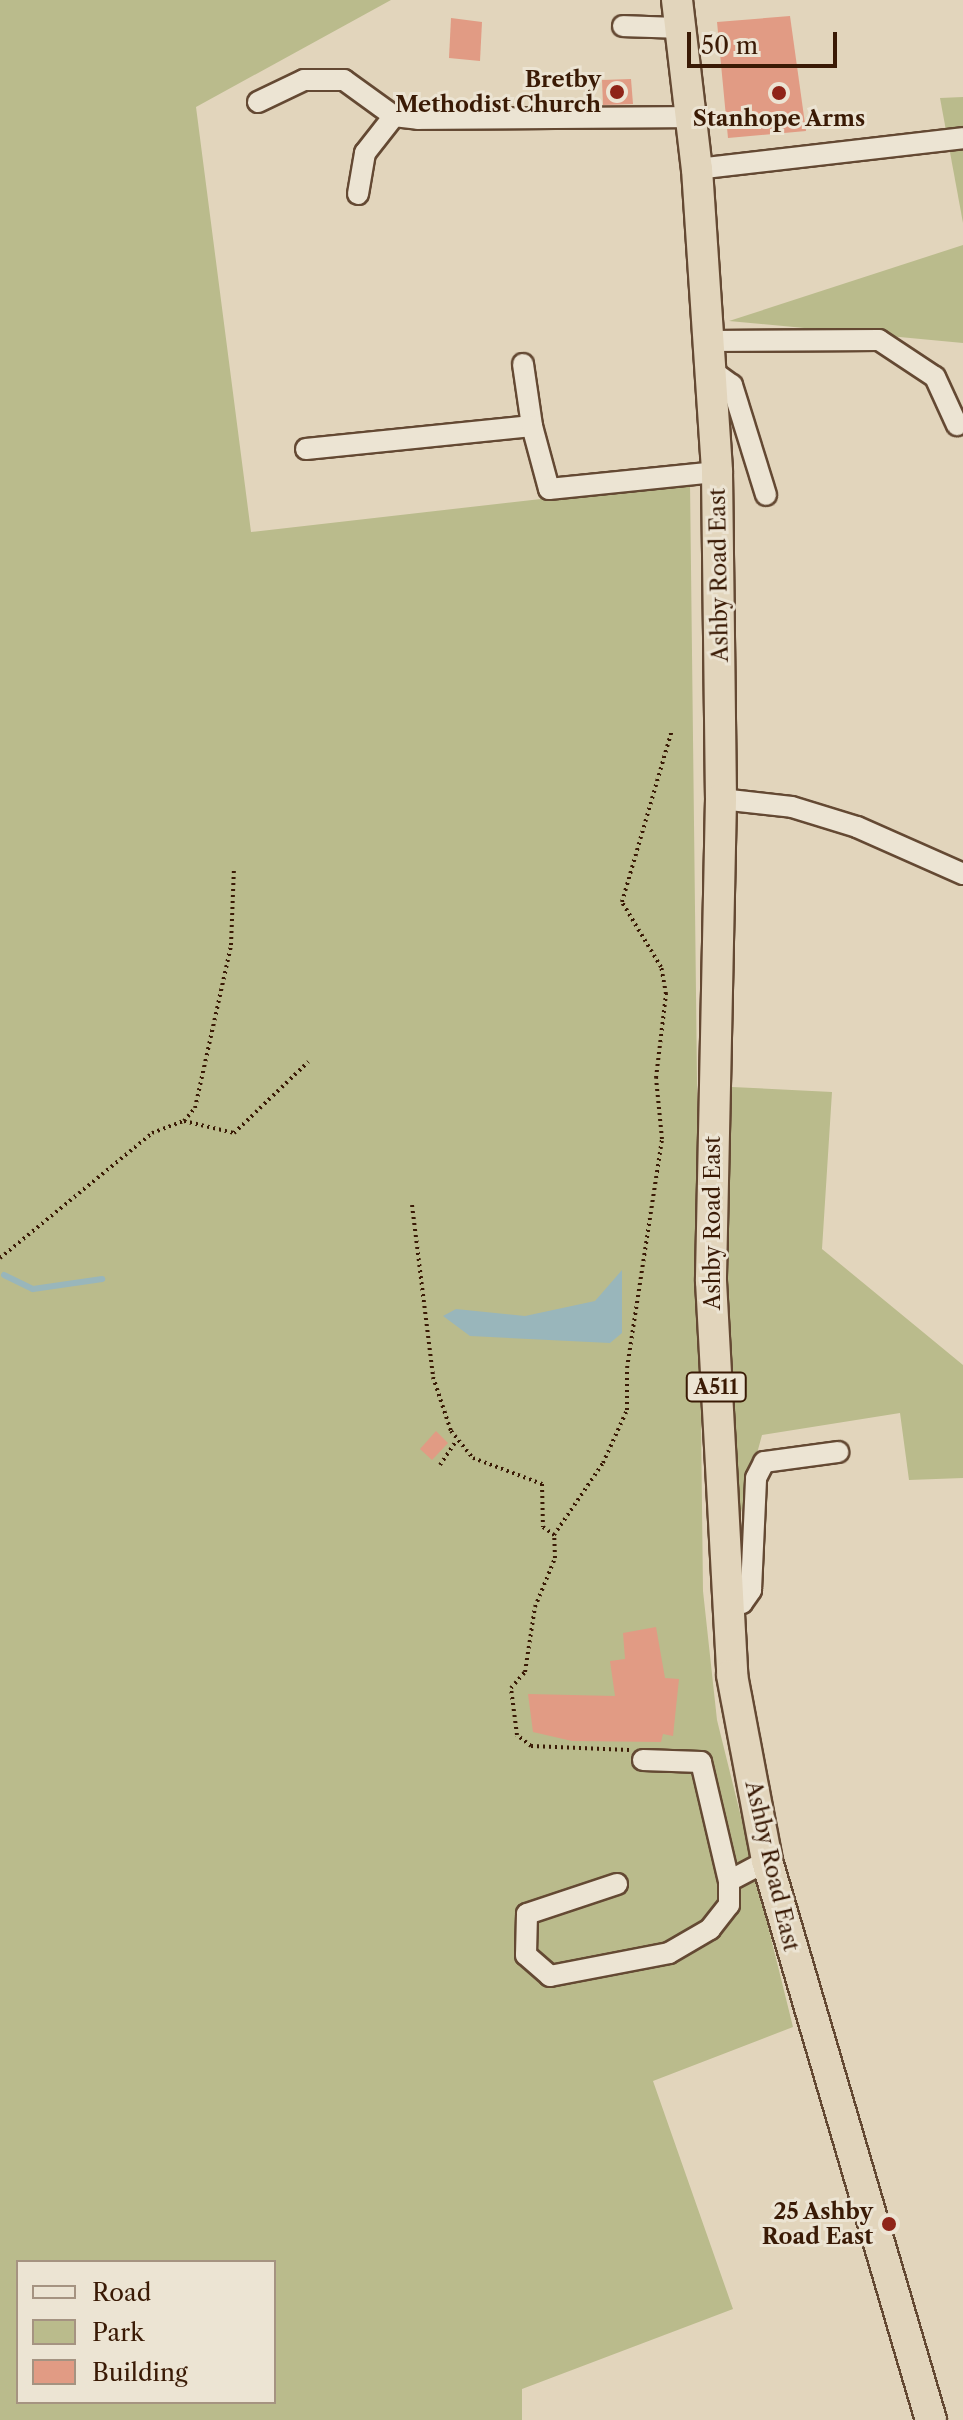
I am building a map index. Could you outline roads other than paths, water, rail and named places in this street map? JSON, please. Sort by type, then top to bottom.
[{"type":"highway","name":"Ashby Road East","points":[[679,14],[693,117],[717,472],[721,799],[711,1281],[726,1602],[767,1861],[931,2420]]},
{"type":"street","points":[[623,26],[679,14]]},
{"type":"street","points":[[258,102],[304,80],[344,80],[394,116],[418,119],[693,117]]},
{"type":"street","points":[[358,194],[365,153],[394,116]]},
{"type":"street","points":[[697,169],[963,138]]},
{"type":"street","points":[[766,495],[732,385],[710,346],[879,340],[935,377],[957,425]]},
{"type":"street","points":[[523,364],[532,426],[549,489],[717,472]]},
{"type":"street","points":[[306,449],[532,426]]},
{"type":"street","points":[[721,799],[818,815],[963,874]]},
{"type":"street","points":[[726,1602],[742,1603],[751,1590],[756,1478],[764,1462],[838,1452]]},
{"type":"street","points":[[617,1884],[538,1905],[523,1925],[526,1955],[550,1976],[669,1953],[710,1929],[729,1905],[729,1881],[701,1762],[644,1755]]},
{"type":"street","points":[[729,1881],[767,1861]]},
{"type":"water","points":[[622,1270],[622,1333],[610,1343],[470,1336],[443,1316],[456,1309],[525,1316],[595,1301]]},
{"type":"waterway","points":[[4,1275],[33,1289],[102,1279]]},
{"type":"place","name":"Bretby Methodist Church","points":[[617,92]]},
{"type":"place","name":"Stanhope Arms","points":[[779,93]]},
{"type":"place","name":"25 Ashby Road East","points":[[889,2224]]}]
